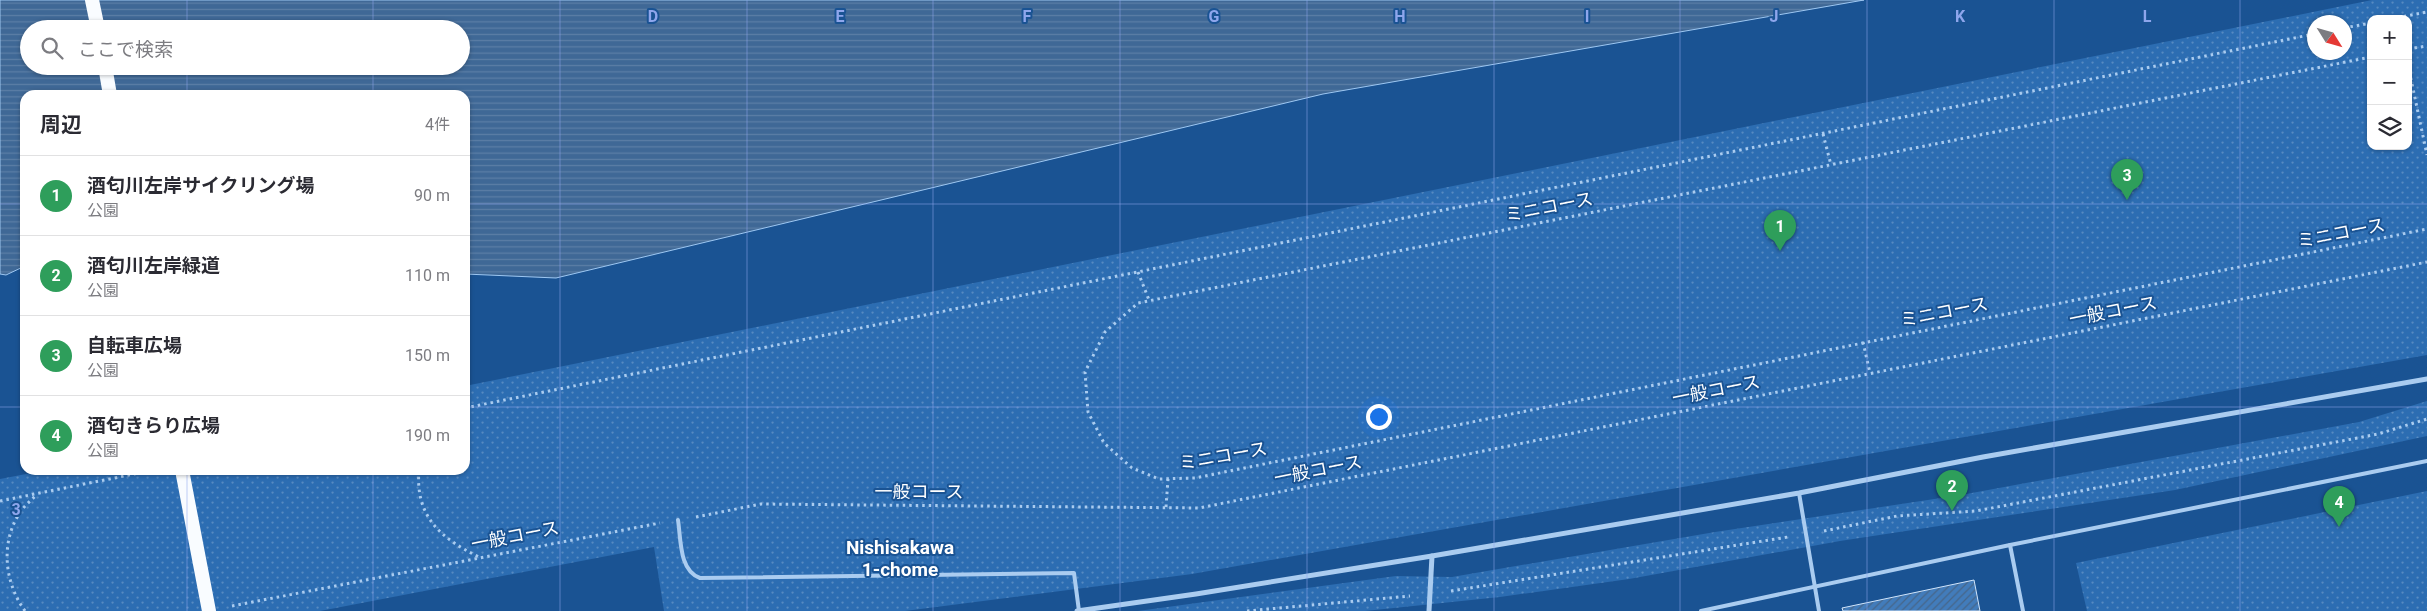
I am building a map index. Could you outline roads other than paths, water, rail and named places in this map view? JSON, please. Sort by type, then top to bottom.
[{"type":"highway","points":[[92,0],[96,20]]},
{"type":"highway","points":[[107,75],[109,90]]},
{"type":"highway","points":[[183,475],[209,611]]},
{"type":"street","points":[[1078,611],[1432,556],[1799,493],[1983,456],[2427,378]]},
{"type":"street","points":[[1429,611],[1432,556]]},
{"type":"lane","points":[[1701,611],[2010,545],[2427,461]]},
{"type":"lane","points":[[1799,493],[1819,611]]},
{"type":"lane","points":[[678,520],[685,566],[691,575],[700,578],[1074,573],[1078,611]]},
{"type":"lane","points":[[2010,545],[2023,611]]},
{"type":"place","name":"自転車広場","points":[[2127,200]]},
{"type":"place","name":"酒匂川左岸サイクリング場","points":[[1780,251]]},
{"type":"place","name":"酒匂川左岸緑道","points":[[1952,511]]},
{"type":"place","name":"酒匂きらり広場","points":[[2339,527]]},
{"type":"district","name":"Nishisakawa 1-chome","points":[[900,558]]}]
